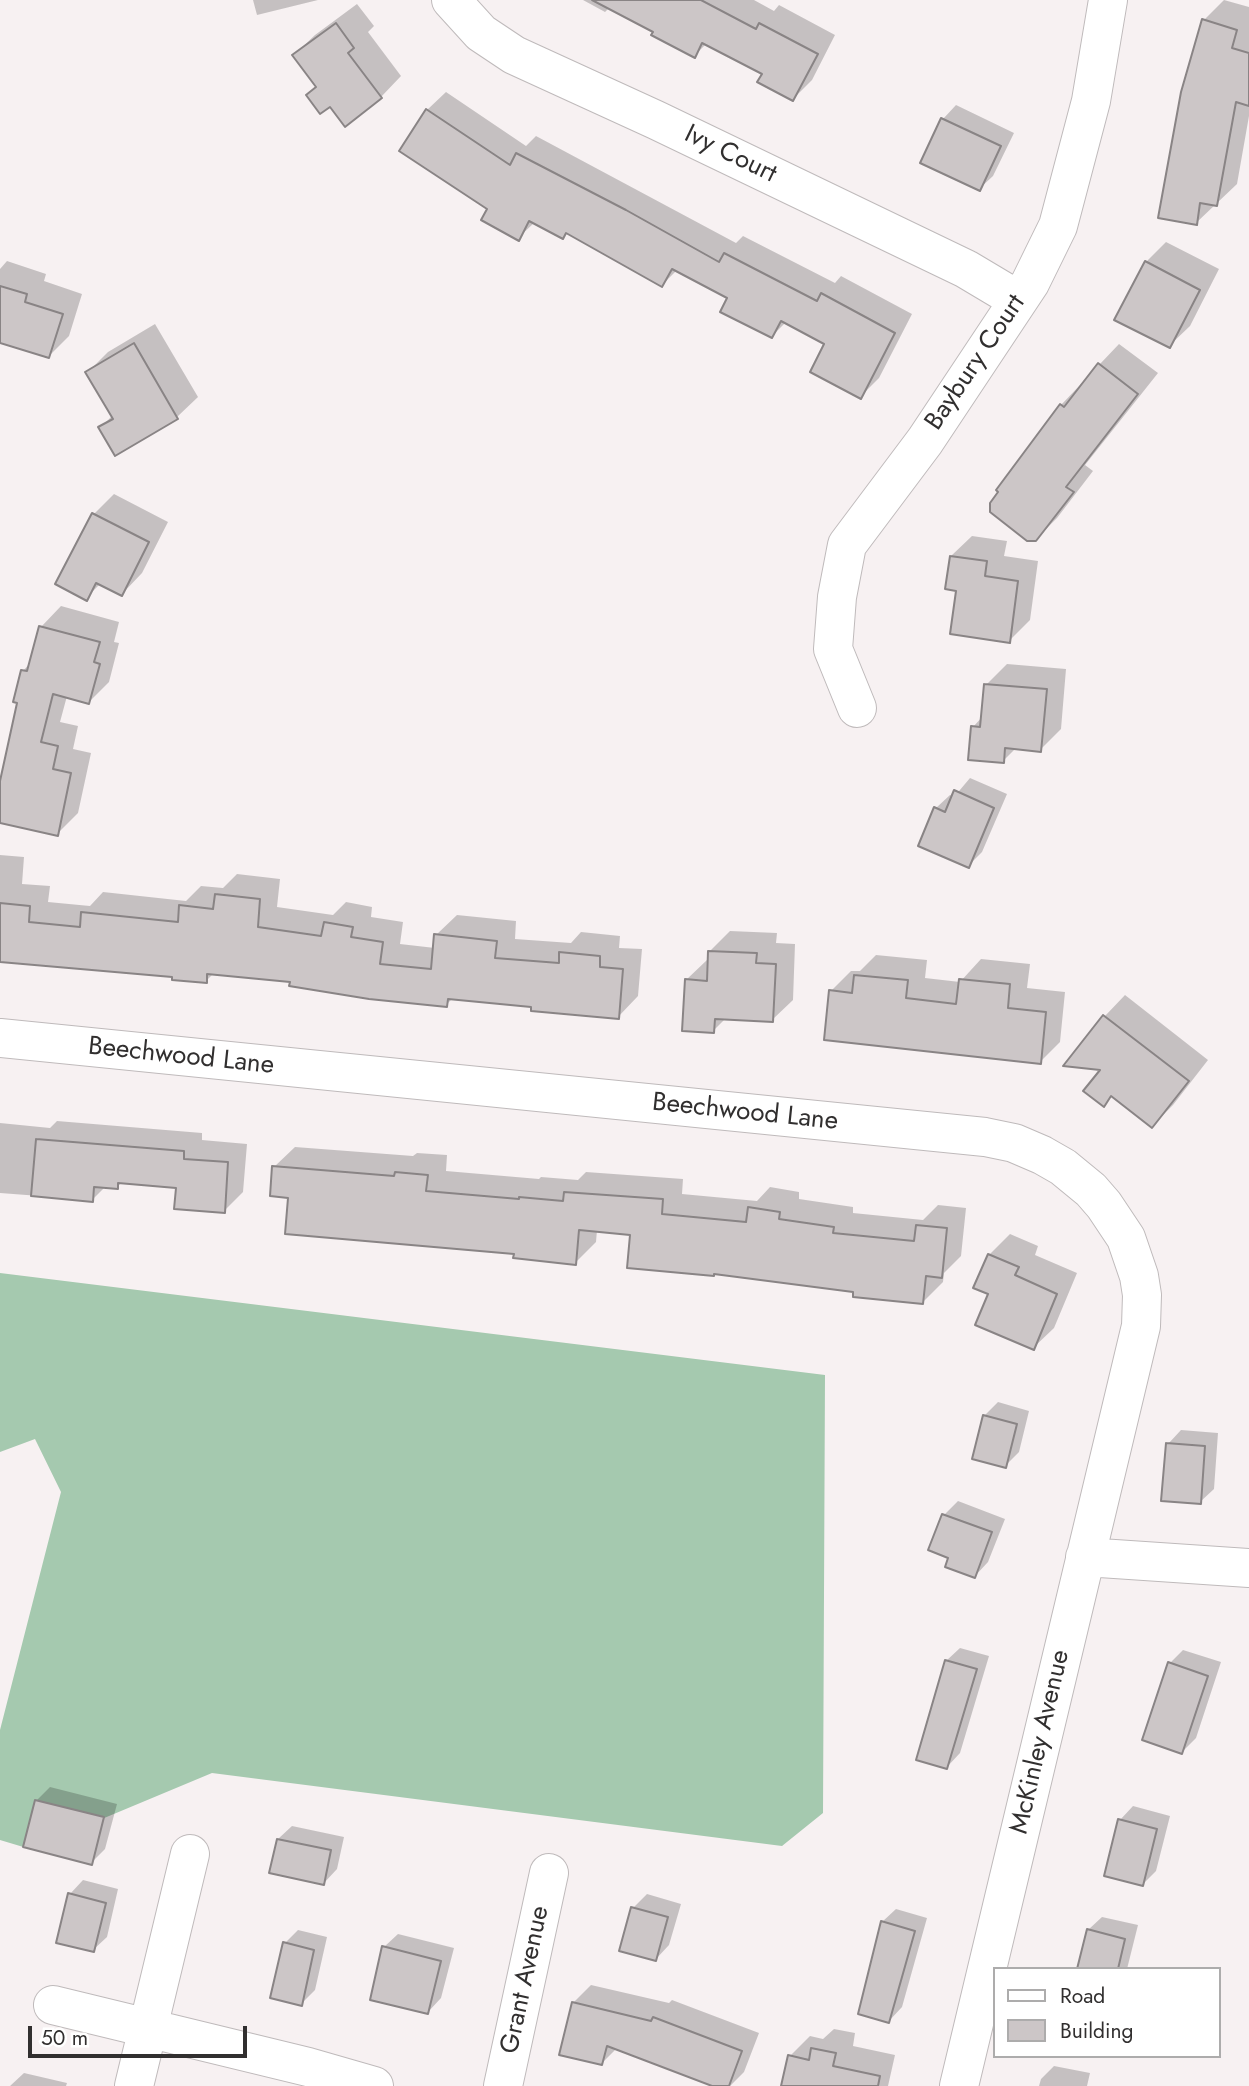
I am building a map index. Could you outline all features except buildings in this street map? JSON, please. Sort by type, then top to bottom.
[{"type":"street","name":"Ivy Court","points":[[451,0],[481,33],[514,55],[953,263],[1018,300]]},
{"type":"street","name":"Baybury Court","points":[[857,708],[833,649],[837,597],[847,545],[925,440],[1030,283],[1058,226],[1091,101],[1108,0]]},
{"type":"street","name":"Beechwood Lane","points":[[0,1038],[985,1137],[1014,1143],[1042,1154],[1063,1167],[1104,1205],[1126,1238],[1139,1276],[1142,1296],[1141,1326],[1085,1558]]},
{"type":"street","points":[[1085,1558],[1249,1568]]},
{"type":"street","name":"McKinley Avenue","points":[[959,2086],[1085,1558]]},
{"type":"street","points":[[134,2086],[190,1854]]},
{"type":"street","name":"Grant Avenue","points":[[503,2086],[549,1873]]},
{"type":"street","points":[[53,2005],[308,2067],[374,2086]]},
{"type":"green space","points":[[0,1273],[825,1375],[823,1813],[782,1846],[212,1773],[30,1849],[0,1840],[0,1730],[61,1492],[35,1439],[0,1452]]}]
